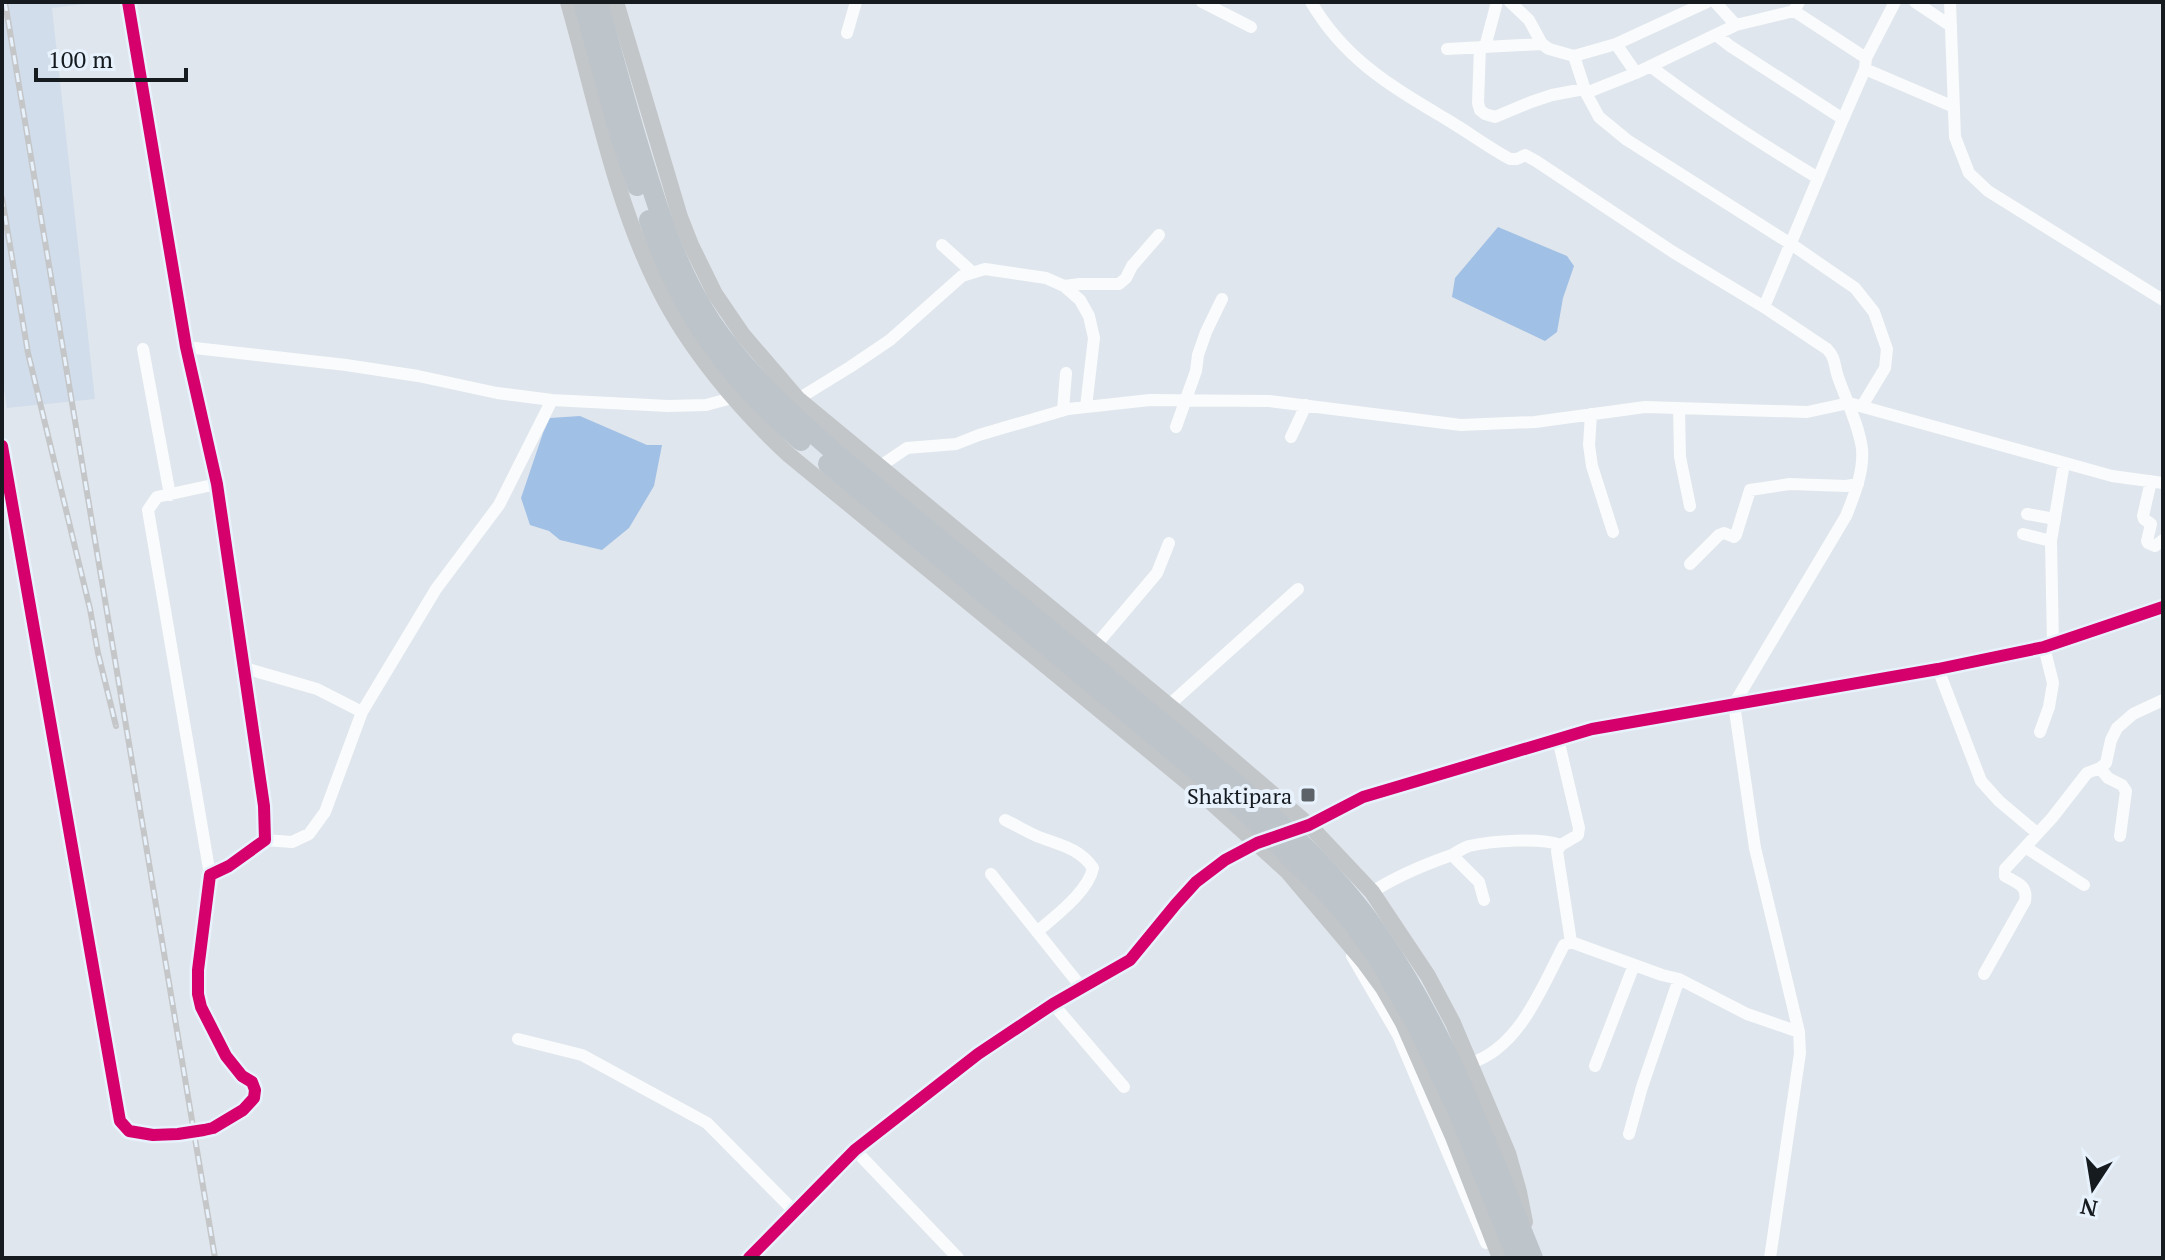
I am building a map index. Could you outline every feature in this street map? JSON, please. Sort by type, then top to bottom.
[{"type":"highway","points":[[583,2],[619,133],[659,251],[678,293],[711,346],[745,389],[771,415],[960,564]]},
{"type":"highway","points":[[598,2],[661,216],[685,275],[713,324],[759,382],[784,407],[1271,835],[1352,922],[1410,998],[1459,1114],[1527,1256]]},
{"type":"main road","points":[[568,2],[612,161],[641,247],[658,288],[682,329],[732,398],[789,455],[1203,795],[1287,871],[1348,941],[1383,988],[1403,1023],[1453,1137],[1500,1258]]},
{"type":"main road","points":[[616,2],[661,157],[691,245],[715,294],[743,335],[798,399],[1169,705],[1309,825],[1372,892],[1428,976],[1471,1063],[1508,1153],[1519,1192],[1527,1256]]},
{"type":"street","points":[[128,2],[186,347],[217,484],[264,806],[265,840]]},
{"type":"street","points":[[847,33],[856,2]]},
{"type":"street","points":[[1202,2],[1251,27]]},
{"type":"street","points":[[1311,2],[1325,26],[1353,56],[1388,84],[1506,157],[1513,160],[1527,155],[1673,252],[1764,307],[1834,357],[1862,450],[1858,484],[1846,516],[1734,704],[1755,848],[1799,1032],[1800,1053],[1770,1258]]},
{"type":"street","points":[[1497,2],[1482,47],[1478,103],[1480,110],[1490,117],[1552,95],[1585,91],[1636,73],[1736,25],[1796,6],[1865,64],[1954,107]]},
{"type":"street","points":[[1510,2],[1529,20],[1542,44],[1574,56],[1616,44],[1707,2]]},
{"type":"street","points":[[1764,307],[1865,64],[1895,2]]},
{"type":"street","points":[[1915,2],[1951,26]]},
{"type":"street","points":[[1950,2],[1955,137],[1969,173],[1988,191],[2163,300]]},
{"type":"street","points":[[1720,4],[1736,25]]},
{"type":"street","points":[[1716,35],[1843,119]]},
{"type":"street","points":[[1447,49],[1542,44]]},
{"type":"street","points":[[1616,44],[1636,73]]},
{"type":"street","points":[[1574,56],[1585,91],[1599,117],[1627,140],[1855,288],[1874,312],[1887,349],[1885,368],[1862,406]]},
{"type":"street","points":[[1650,66],[1702,105],[1818,178]]},
{"type":"street","points":[[1064,286],[1119,284],[1159,235]]},
{"type":"street","points":[[942,245],[972,272]]},
{"type":"street","points":[[798,399],[890,340],[962,276],[985,269],[1046,278],[1064,286],[1080,300],[1089,316],[1094,338],[1086,407]]},
{"type":"street","points":[[1176,427],[1206,332],[1222,299]]},
{"type":"street","points":[[186,347],[346,365],[552,400],[668,406],[706,405],[732,398]]},
{"type":"street","points":[[143,349],[170,495]]},
{"type":"street","points":[[1063,410],[1066,373]]},
{"type":"street","points":[[210,875],[229,866],[265,840],[292,842],[309,834],[316,826],[325,812],[362,712],[436,589],[499,505],[552,400]]},
{"type":"street","points":[[879,467],[907,448],[956,444],[1063,410],[1150,400],[1269,401],[1461,425],[1535,422],[1645,407],[1807,412],[1849,403],[2112,476],[2157,482],[2143,516],[2151,524],[2148,543],[2155,546],[2163,540]]},
{"type":"street","points":[[1291,437],[1306,405]]},
{"type":"street","points":[[1679,408],[1680,457],[1690,506]]},
{"type":"street","points":[[1591,414],[1589,445],[1592,466],[1613,532]]},
{"type":"street","points":[[2,446],[120,1121],[129,1131],[153,1135],[178,1134]]},
{"type":"street","points":[[2040,732],[2053,683],[2048,646],[2051,541],[2064,463]]},
{"type":"street","points":[[204,1130],[213,1128],[249,1106],[255,1090],[252,1082],[242,1076],[226,1056],[201,1007],[198,994],[198,970],[210,875],[148,510],[157,497],[217,484]]},
{"type":"street","points":[[1690,564],[1719,535],[1736,535],[1750,490],[1790,484],[1858,484]]},
{"type":"street","points":[[2027,514],[2055,519]]},
{"type":"street","points":[[2023,534],[2051,541]]},
{"type":"street","points":[[1096,645],[1157,573],[1169,543]]},
{"type":"street","points":[[1169,705],[1298,589]]},
{"type":"street","points":[[749,1258],[855,1150],[978,1054],[1053,1004],[1130,960],[1196,882],[1225,860],[1257,843],[1309,825],[1363,797],[1592,729],[1938,669],[2048,646],[2163,607]]},
{"type":"street","points":[[245,668],[317,689],[362,712]]},
{"type":"street","points":[[1938,669],[1981,781],[1999,801],[2037,833]]},
{"type":"street","points":[[1984,974],[2027,893],[2005,876],[2004,871],[2087,773],[2106,763],[2117,728],[2133,714],[2163,700]]},
{"type":"street","points":[[1558,739],[1579,828],[1578,835],[1557,851],[1571,942]]},
{"type":"street","points":[[2100,768],[2126,791],[2120,836]]},
{"type":"street","points":[[1005,820],[1070,847],[1083,855],[1093,868],[1070,903],[1037,932]]},
{"type":"street","points":[[1372,892],[1391,880],[1466,847],[1546,841],[1561,845]]},
{"type":"street","points":[[2025,847],[2084,885]]},
{"type":"street","points":[[1452,855],[1479,882],[1484,900]]},
{"type":"street","points":[[991,874],[1082,988]]},
{"type":"street","points":[[1348,941],[1350,954],[1398,1035],[1492,1258]]},
{"type":"street","points":[[1471,1063],[1487,1058],[1513,1035],[1564,945],[1571,942],[1679,979],[1747,1014],[1799,1032]]},
{"type":"street","points":[[1595,1066],[1634,965]]},
{"type":"street","points":[[1629,1134],[1679,979]]},
{"type":"street","points":[[1053,1004],[1124,1087]]},
{"type":"street","points":[[518,1039],[582,1055],[707,1123],[794,1211]]},
{"type":"street","points":[[855,1150],[958,1258]]},
{"type":"shaded area","points":[[2,2],[99,2],[52,8],[95,399],[7,408],[2,377]]},
{"type":"water","points":[[1498,227],[1567,256],[1574,266],[1563,298],[1557,332],[1545,341],[1452,297],[1455,278]]},
{"type":"water","points":[[580,416],[647,445],[662,445],[654,486],[629,528],[602,550],[560,540],[549,531],[530,525],[521,498],[550,418]]},
{"type":"tunnel","points":[[178,1134],[204,1130]]},
{"type":"railway","points":[[5,2],[215,1258]]},
{"type":"railway","points":[[2,198],[28,353],[116,726]]},
{"type":"cycle path","points":[[2,446],[120,1121],[129,1131],[153,1135],[213,1128],[243,1110],[254,1098],[255,1090],[252,1082],[242,1076],[226,1056],[201,1007],[198,994],[198,970],[210,875],[229,866],[265,840],[264,806],[217,484],[186,347],[128,2]]},
{"type":"cycle path","points":[[749,1258],[855,1150],[978,1054],[1053,1004],[1130,960],[1196,882],[1225,860],[1257,843],[1309,825],[1363,797],[1592,729],[1938,669],[2044,647],[2163,607]]},
{"type":"place","name":"Shaktipara","points":[[1308,795]]}]
